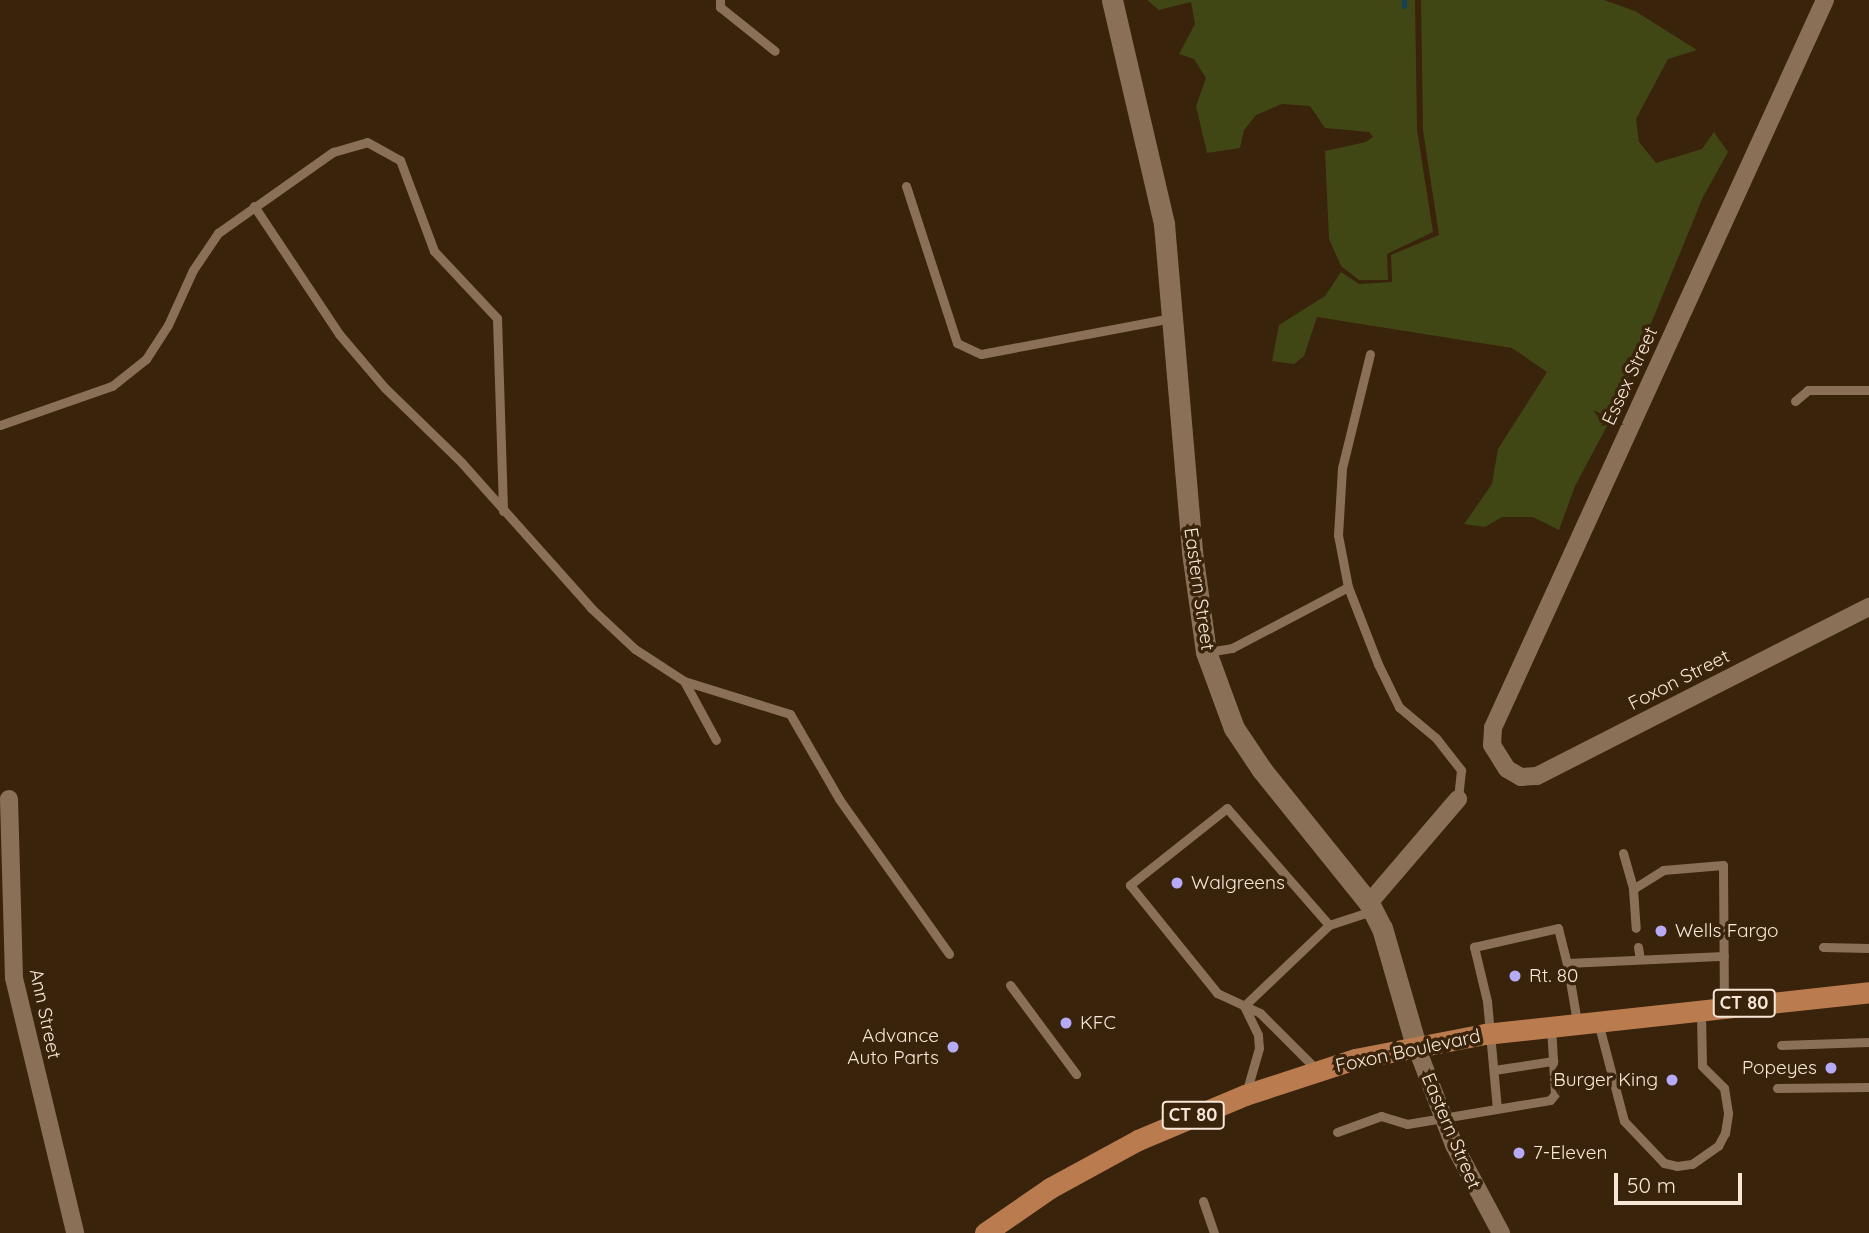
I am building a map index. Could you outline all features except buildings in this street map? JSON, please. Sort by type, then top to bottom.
[{"type":"main road","name":"Foxon Boulevard","points":[[985,1233],[1094,1163],[1245,1095],[1318,1071],[1416,1046],[1491,1033],[1724,1005],[1869,992]]},
{"type":"street","name":"Eastern Street","points":[[1112,0],[1164,224],[1192,552],[1206,652],[1218,693],[1248,749],[1371,907],[1382,928],[1416,1046],[1443,1116],[1473,1186],[1501,1233]]},
{"type":"street","name":"Essex Street","points":[[1507,769],[1492,745],[1493,728],[1825,0]]},
{"type":"street","name":"Foxon Street","points":[[1507,769],[1521,777],[1537,776],[1869,607]]},
{"type":"street","points":[[1371,907],[1458,799]]},
{"type":"street","name":"Ann Street","points":[[9,800],[15,978],[75,1233]]},
{"type":"lane","points":[[720,0],[720,7],[775,51]]},
{"type":"lane","points":[[0,425],[113,386],[146,359],[168,325],[193,270],[218,233],[333,152],[367,142],[400,160],[434,251],[498,317],[503,510]]},
{"type":"lane","points":[[906,186],[957,343],[981,354],[1172,318]]},
{"type":"lane","points":[[254,206],[339,334],[590,608],[635,649],[684,681],[790,714],[839,799],[949,954]]},
{"type":"lane","points":[[1370,354],[1342,468],[1338,535],[1361,626],[1399,707],[1436,738],[1461,770],[1458,799]]},
{"type":"lane","points":[[1795,401],[1808,390],[1869,390]]},
{"type":"lane","points":[[1206,652],[1233,648],[1349,587]]},
{"type":"lane","points":[[684,681],[716,740]]},
{"type":"lane","points":[[1318,1071],[1260,1013],[1217,993],[1130,885],[1227,808],[1329,925]]},
{"type":"lane","points":[[1623,853],[1633,888],[1636,928]]},
{"type":"lane","points":[[1633,888],[1663,870],[1723,865],[1724,1005]]},
{"type":"lane","points":[[1244,1006],[1329,925],[1371,907]]},
{"type":"lane","points":[[1497,1109],[1491,1033],[1474,947],[1558,928],[1567,963],[1624,1121],[1664,1163],[1677,1166],[1692,1164],[1718,1146],[1728,1113],[1724,1088],[1702,1066],[1701,1008]]},
{"type":"lane","points":[[1639,947],[1640,959]]},
{"type":"lane","points":[[1823,947],[1869,948]]},
{"type":"lane","points":[[1567,963],[1724,956]]},
{"type":"lane","points":[[1010,985],[1076,1074]]},
{"type":"lane","points":[[1244,1006],[1258,1035],[1259,1048],[1245,1095]]},
{"type":"lane","points":[[1337,1132],[1381,1116],[1408,1124],[1549,1100],[1555,1094],[1551,1026]]},
{"type":"lane","points":[[1781,1045],[1869,1042]]},
{"type":"lane","points":[[1494,1070],[1553,1061]]},
{"type":"lane","points":[[1777,1088],[1869,1087]]},
{"type":"lane","points":[[1203,1201],[1214,1233]]},
{"type":"green space","points":[[1147,0],[1415,0],[1417,130],[1433,232],[1387,254],[1388,280],[1359,280],[1341,266],[1329,239],[1325,151],[1366,142],[1373,137],[1369,132],[1325,128],[1310,106],[1282,104],[1256,115],[1244,130],[1240,148],[1207,153],[1196,106],[1206,78],[1194,59],[1179,54],[1195,24],[1191,2],[1159,10]]},
{"type":"green space","points":[[1421,0],[1604,0],[1635,11],[1697,50],[1668,59],[1636,119],[1639,142],[1656,163],[1702,149],[1714,132],[1728,152],[1703,197],[1615,411],[1575,486],[1559,530],[1533,517],[1502,517],[1485,527],[1464,524],[1492,484],[1498,449],[1547,372],[1512,348],[1317,317],[1304,356],[1294,364],[1272,361],[1279,325],[1325,296],[1341,272],[1359,284],[1392,282],[1391,255],[1439,235],[1423,130]]},
{"type":"waterway","points":[[1404,0],[1404,6]]},
{"type":"place","name":"Walgreens","points":[[1177,883]]},
{"type":"place","name":"Wells Fargo","points":[[1661,931]]},
{"type":"place","name":"Rt. 80","points":[[1515,976]]},
{"type":"place","name":"KFC","points":[[1066,1023]]},
{"type":"place","name":"Advance Auto Parts","points":[[953,1047]]},
{"type":"place","name":"Popeyes","points":[[1831,1068]]},
{"type":"place","name":"Burger King","points":[[1672,1080]]},
{"type":"place","name":"7-Eleven","points":[[1519,1153]]}]
